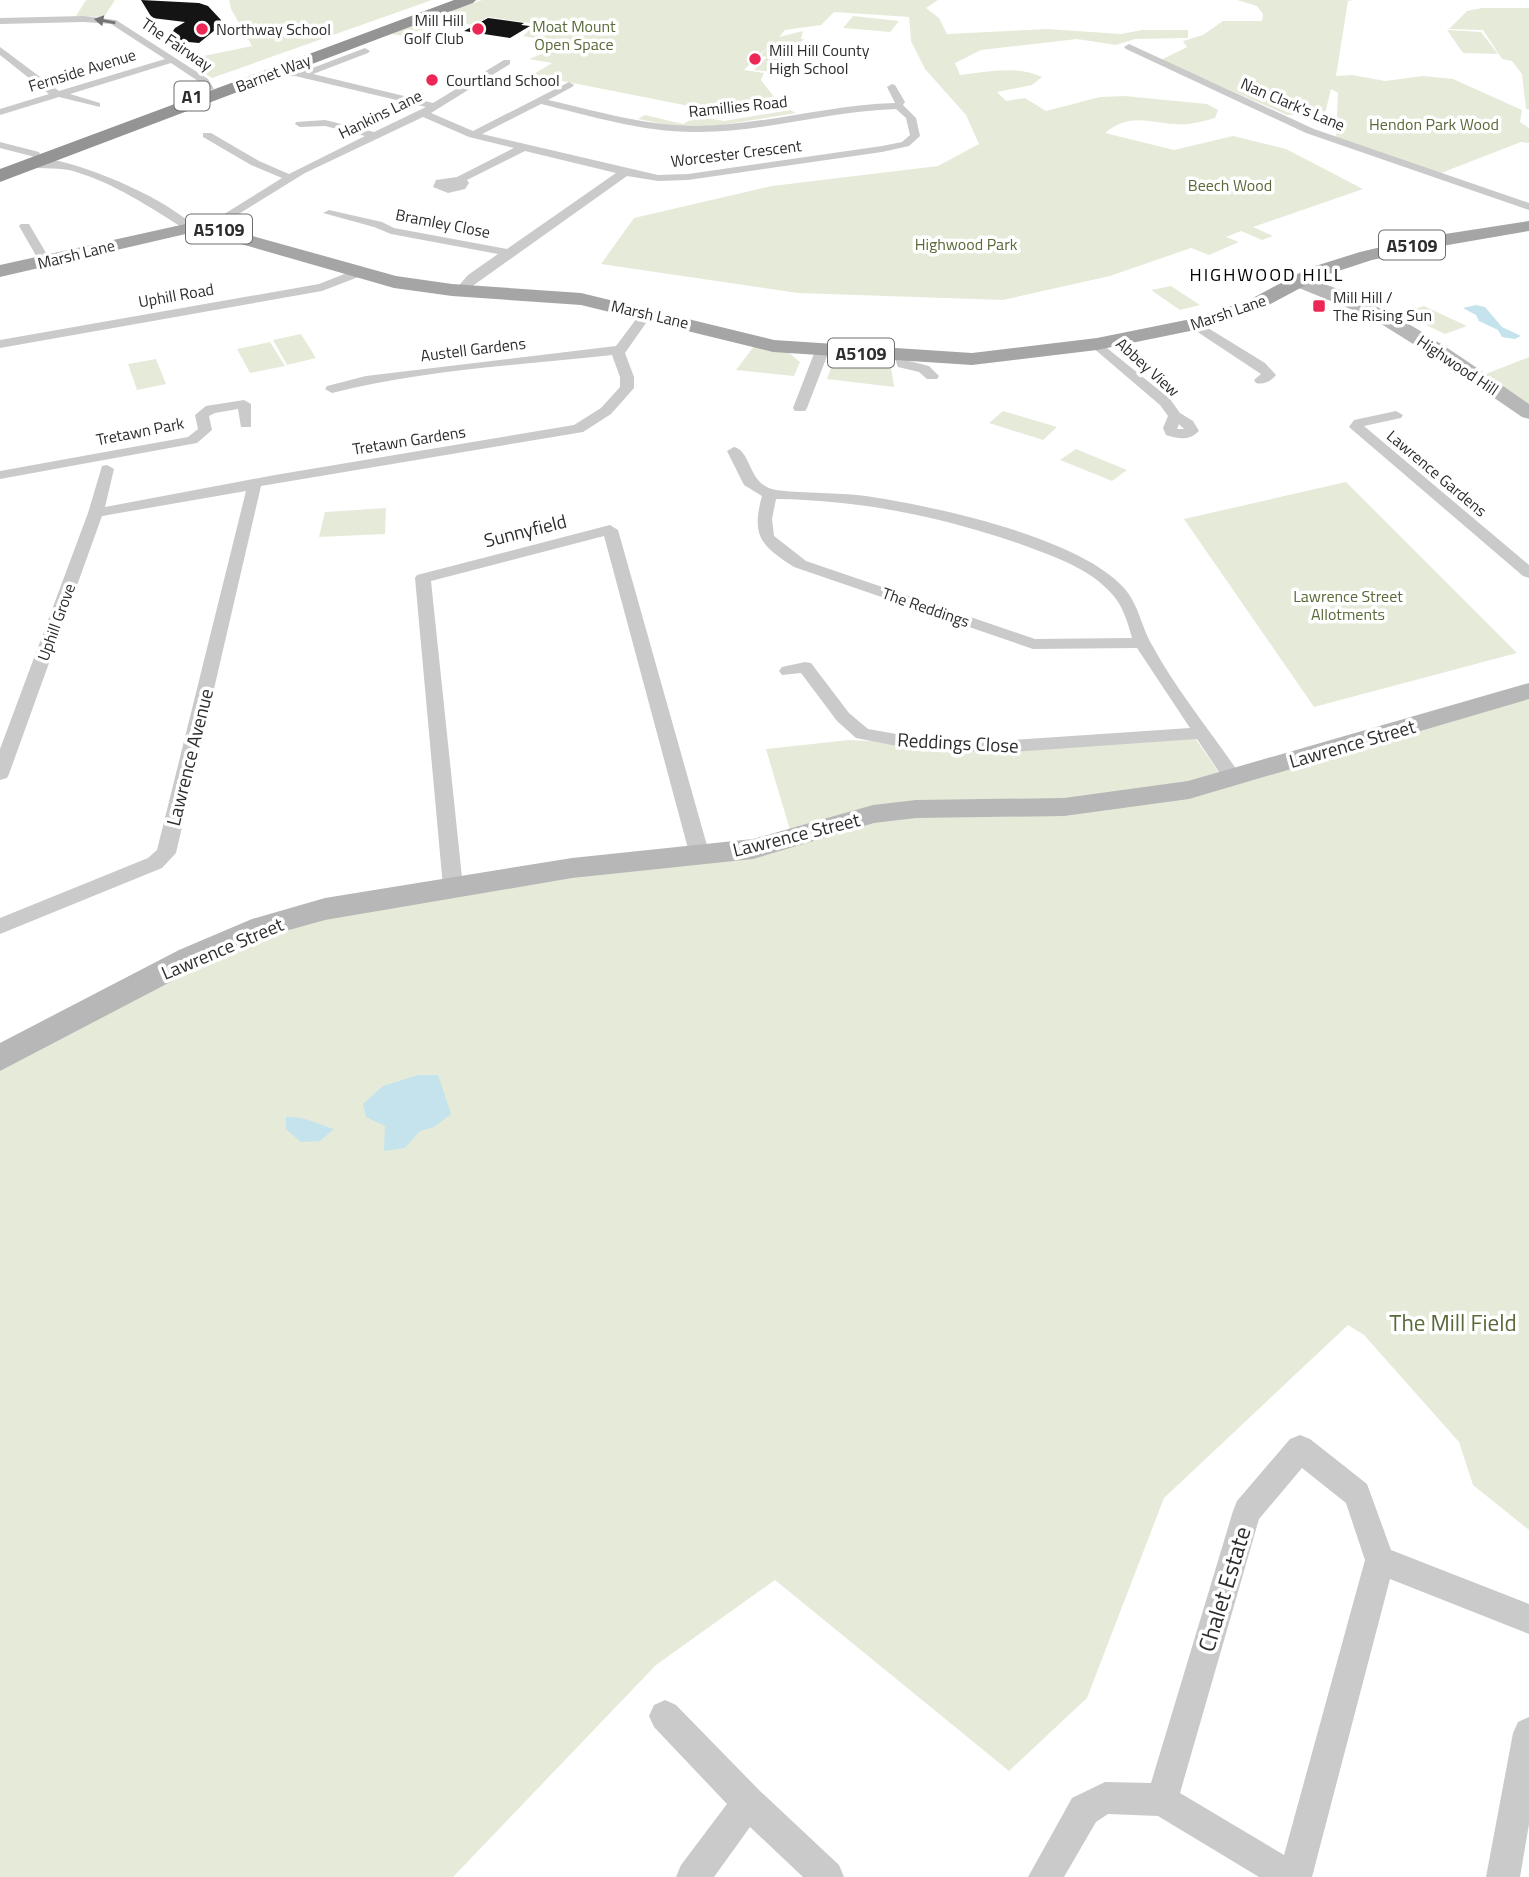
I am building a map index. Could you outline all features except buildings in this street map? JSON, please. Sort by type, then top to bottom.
[{"type":"highway","name":"Barnet Way","points":[[0,176],[32,160],[209,89],[449,0]]},
{"type":"highway","name":"Barnet Way","points":[[0,167],[32,160],[468,0]]},
{"type":"main road","name":"A5109","points":[[1290,293],[1327,268],[1367,256],[1440,240],[1529,226]]},
{"type":"main road","name":"Marsh Lane","points":[[0,271],[200,228],[227,231],[356,273],[394,282],[460,290],[549,295],[647,313],[754,342],[822,351],[972,359],[1097,344],[1195,324],[1290,293]]},
{"type":"street","name":"The Fairway","points":[[0,21],[84,19],[113,22],[205,80],[209,89]]},
{"type":"street","name":"Nan Clark's Lane","points":[[1129,47],[1303,128],[1529,207]]},
{"type":"street","points":[[0,50],[57,93],[97,105]]},
{"type":"street","name":"Barnet Way","points":[[299,74],[365,51]]},
{"type":"street","name":"Fernside Avenue","points":[[0,112],[173,60]]},
{"type":"street","name":"Hankins Lane","points":[[301,171],[325,172],[427,113],[507,62]]},
{"type":"street","points":[[269,75],[299,74]]},
{"type":"street","name":"Worcester Crescent","points":[[299,74],[427,113],[472,135],[625,172],[674,178],[896,146],[911,141],[916,130],[892,87]]},
{"type":"street","points":[[472,135],[569,85]]},
{"type":"street","name":"Ramillies Road","points":[[541,101],[665,127],[695,129],[839,109],[902,108]]},
{"type":"street","name":"Hankins Lane","points":[[200,228],[301,171],[372,135],[427,113]]},
{"type":"street","points":[[300,124],[325,124],[372,135]]},
{"type":"street","points":[[0,133],[10,137],[3,144],[32,160],[56,163],[141,196],[200,228]]},
{"type":"street","points":[[207,135],[263,167],[290,178]]},
{"type":"street","points":[[459,180],[522,148]]},
{"type":"street","points":[[460,290],[472,278],[625,172]]},
{"type":"street","points":[[637,186],[674,178]]},
{"type":"street","points":[[597,192],[624,188]]},
{"type":"street","name":"Bramley Close","points":[[329,213],[378,224],[391,231],[511,253]]},
{"type":"street","points":[[24,226],[46,262]]},
{"type":"street","name":"Uphill Road","points":[[0,344],[304,290],[337,282],[356,273]]},
{"type":"street","name":"Highwood Hill","points":[[1290,293],[1385,320],[1449,358],[1529,413]]},
{"type":"street","points":[[620,350],[647,313]]},
{"type":"street","points":[[1195,324],[1264,376],[1284,382]]},
{"type":"street","name":"Abbey View","points":[[1097,344],[1165,402],[1175,416]]},
{"type":"street","name":"Austell Gardens","points":[[332,389],[366,380],[451,368],[620,350]]},
{"type":"street","name":"Tretawn Gardens","points":[[96,513],[578,429],[607,411],[627,388],[627,377],[618,353],[620,350]]},
{"type":"street","points":[[800,408],[822,351]]},
{"type":"street","points":[[901,356],[903,364],[924,369],[932,376]]},
{"type":"street","name":"Tretawn Park","points":[[0,475],[192,440],[205,430],[202,415],[211,409],[244,404],[246,424]]},
{"type":"street","name":"Lawrence Gardens","points":[[1396,415],[1359,423],[1356,427],[1529,573]]},
{"type":"street","points":[[734,452],[749,482],[770,494],[810,493],[917,508],[1055,551],[1091,568],[1117,590],[1135,615],[1142,643],[1232,777]]},
{"type":"street","name":"Uphill Grove","points":[[0,774],[96,513],[107,469]]},
{"type":"street","name":"Lawrence Avenue","points":[[0,926],[155,863],[166,853],[251,504],[253,484]]},
{"type":"street","name":"The Reddings","points":[[770,494],[761,521],[771,546],[800,564],[1033,644],[1142,643]]},
{"type":"street","name":"Sunnyfield","points":[[453,887],[423,578],[610,530],[700,856]]},
{"type":"street","name":"Reddings Close","points":[[788,671],[805,667],[844,717],[862,734],[902,741],[998,747],[1201,733]]},
{"type":"street","name":"Lawrence Street","points":[[0,1058],[190,958],[262,927],[325,909],[572,868],[753,849],[873,814],[916,809],[1064,807],[1189,790],[1529,691]]},
{"type":"street","name":"Chalet Estate","points":[[1162,1800],[1247,1511],[1300,1449],[1357,1494],[1380,1560]]},
{"type":"street","points":[[1045,1877],[1084,1810],[1105,1798],[1162,1800],[1292,1877],[1380,1560],[1529,1619]]},
{"type":"street","points":[[665,1716],[748,1803],[827,1877]]},
{"type":"street","points":[[1503,1877],[1529,1732]]},
{"type":"street","points":[[693,1877],[748,1803]]},
{"type":"green space","points":[[86,0],[115,0],[104,17],[76,16]]},
{"type":"green space","points":[[229,0],[432,0],[212,78],[184,60],[252,46],[231,9]]},
{"type":"green space","points":[[478,0],[422,22],[482,0],[938,0],[926,8],[939,18],[947,34],[1047,29],[1121,34],[1142,30],[1188,30],[1188,38],[1135,39],[1116,45],[1077,39],[981,50],[955,63],[960,75],[1012,70],[1042,77],[1032,85],[997,92],[1006,101],[1025,98],[1046,111],[1100,97],[1124,96],[1207,104],[1218,110],[1215,118],[1188,124],[1136,120],[1116,126],[1105,133],[1174,150],[1233,136],[1286,149],[1363,189],[1253,227],[1273,236],[1262,240],[1241,231],[1226,237],[1239,242],[1209,255],[1191,248],[1110,276],[1003,300],[798,293],[601,264],[634,218],[772,186],[938,166],[979,144],[966,115],[925,69],[911,41],[909,17],[834,12],[821,25],[785,30],[779,37],[803,31],[801,39],[804,39],[773,72],[754,70],[767,57],[760,56],[769,46],[744,70],[764,73],[761,80],[775,98],[694,107],[532,75],[552,63],[529,59],[551,50],[550,41],[523,36],[536,24],[488,17],[473,25],[446,20],[405,36],[391,34]]},
{"type":"green space","name":"Hendon Park Wood","points":[[1237,0],[1353,0],[1348,1],[1336,76],[1352,75],[1385,81],[1423,76],[1453,79],[1522,110],[1520,122],[1529,128],[1529,143],[1521,142],[1436,175],[1336,140],[1338,93],[1331,89],[1325,114],[1287,115],[1161,60],[1187,47],[1183,41],[1203,35],[1223,21],[1262,21],[1263,14],[1257,6]]},
{"type":"green space","points":[[1482,8],[1529,8],[1529,109],[1526,109],[1522,74],[1512,61],[1502,59],[1483,30],[1449,29],[1467,11]]},
{"type":"green space","points":[[853,16],[899,21],[890,32],[843,28]]},
{"type":"green space","points":[[1447,30],[1481,32],[1498,54],[1463,53]]},
{"type":"green space","points":[[790,110],[796,113],[710,127],[678,127],[638,119],[645,115],[683,124],[697,116],[724,121]]},
{"type":"green space","points":[[1171,286],[1200,305],[1180,310],[1151,290]]},
{"type":"green space","points":[[1424,306],[1467,326],[1445,334],[1402,313]]},
{"type":"green space","points":[[301,334],[316,358],[287,365],[273,340]]},
{"type":"green space","points":[[270,342],[285,366],[250,373],[237,349]]},
{"type":"green space","points":[[754,346],[787,351],[800,362],[794,376],[736,370]]},
{"type":"green space","points":[[851,356],[890,360],[894,387],[827,379],[832,365]]},
{"type":"green space","points":[[1529,357],[1529,405],[1483,375]]},
{"type":"green space","points":[[156,359],[166,384],[137,390],[128,364]]},
{"type":"green space","points":[[1003,411],[1057,427],[1043,440],[989,423]]},
{"type":"green space","points":[[1076,449],[1127,470],[1112,481],[1060,460]]},
{"type":"green space","name":"Lawrence Street Allotments","points":[[1346,482],[1517,653],[1314,707],[1184,519]]},
{"type":"green space","points":[[386,508],[385,534],[319,537],[325,512]]},
{"type":"green space","name":"The Mill Field","points":[[1529,698],[1529,1530],[1473,1485],[1459,1442],[1364,1335],[1348,1325],[1164,1498],[1087,1698],[1009,1771],[775,1580],[656,1665],[453,1877],[0,1877],[0,1058],[262,927],[792,837],[766,749],[849,740],[1001,747],[1195,738],[1224,780]]},
{"type":"water","points":[[1476,305],[1485,307],[1502,327],[1521,336],[1515,339],[1502,337],[1498,330],[1479,321],[1476,315],[1463,308]]},
{"type":"water","points":[[418,1075],[438,1075],[451,1114],[434,1127],[420,1131],[405,1148],[384,1151],[385,1126],[366,1117],[363,1104],[383,1086]]},
{"type":"water","points":[[286,1117],[306,1119],[334,1129],[320,1141],[301,1142],[286,1129]]},
{"type":"place","name":"Northway School","points":[[202,29]]},
{"type":"place","name":"Mill Hill Golf Club","points":[[478,29]]},
{"type":"place","name":"Mill Hill County High School","points":[[755,59]]},
{"type":"place","name":"Courtland School","points":[[432,80]]},
{"type":"place","name":"Mill Hill / The Rising Sun","points":[[1319,306]]},
{"type":"district","name":"HIGHWOOD HILL","points":[[1267,274]]},
{"type":"park label","name":"Moat Mount Open Space","points":[[574,35]]},
{"type":"park label","name":"Beech Wood","points":[[1230,185]]},
{"type":"park label","name":"Highwood Park","points":[[966,244]]}]
